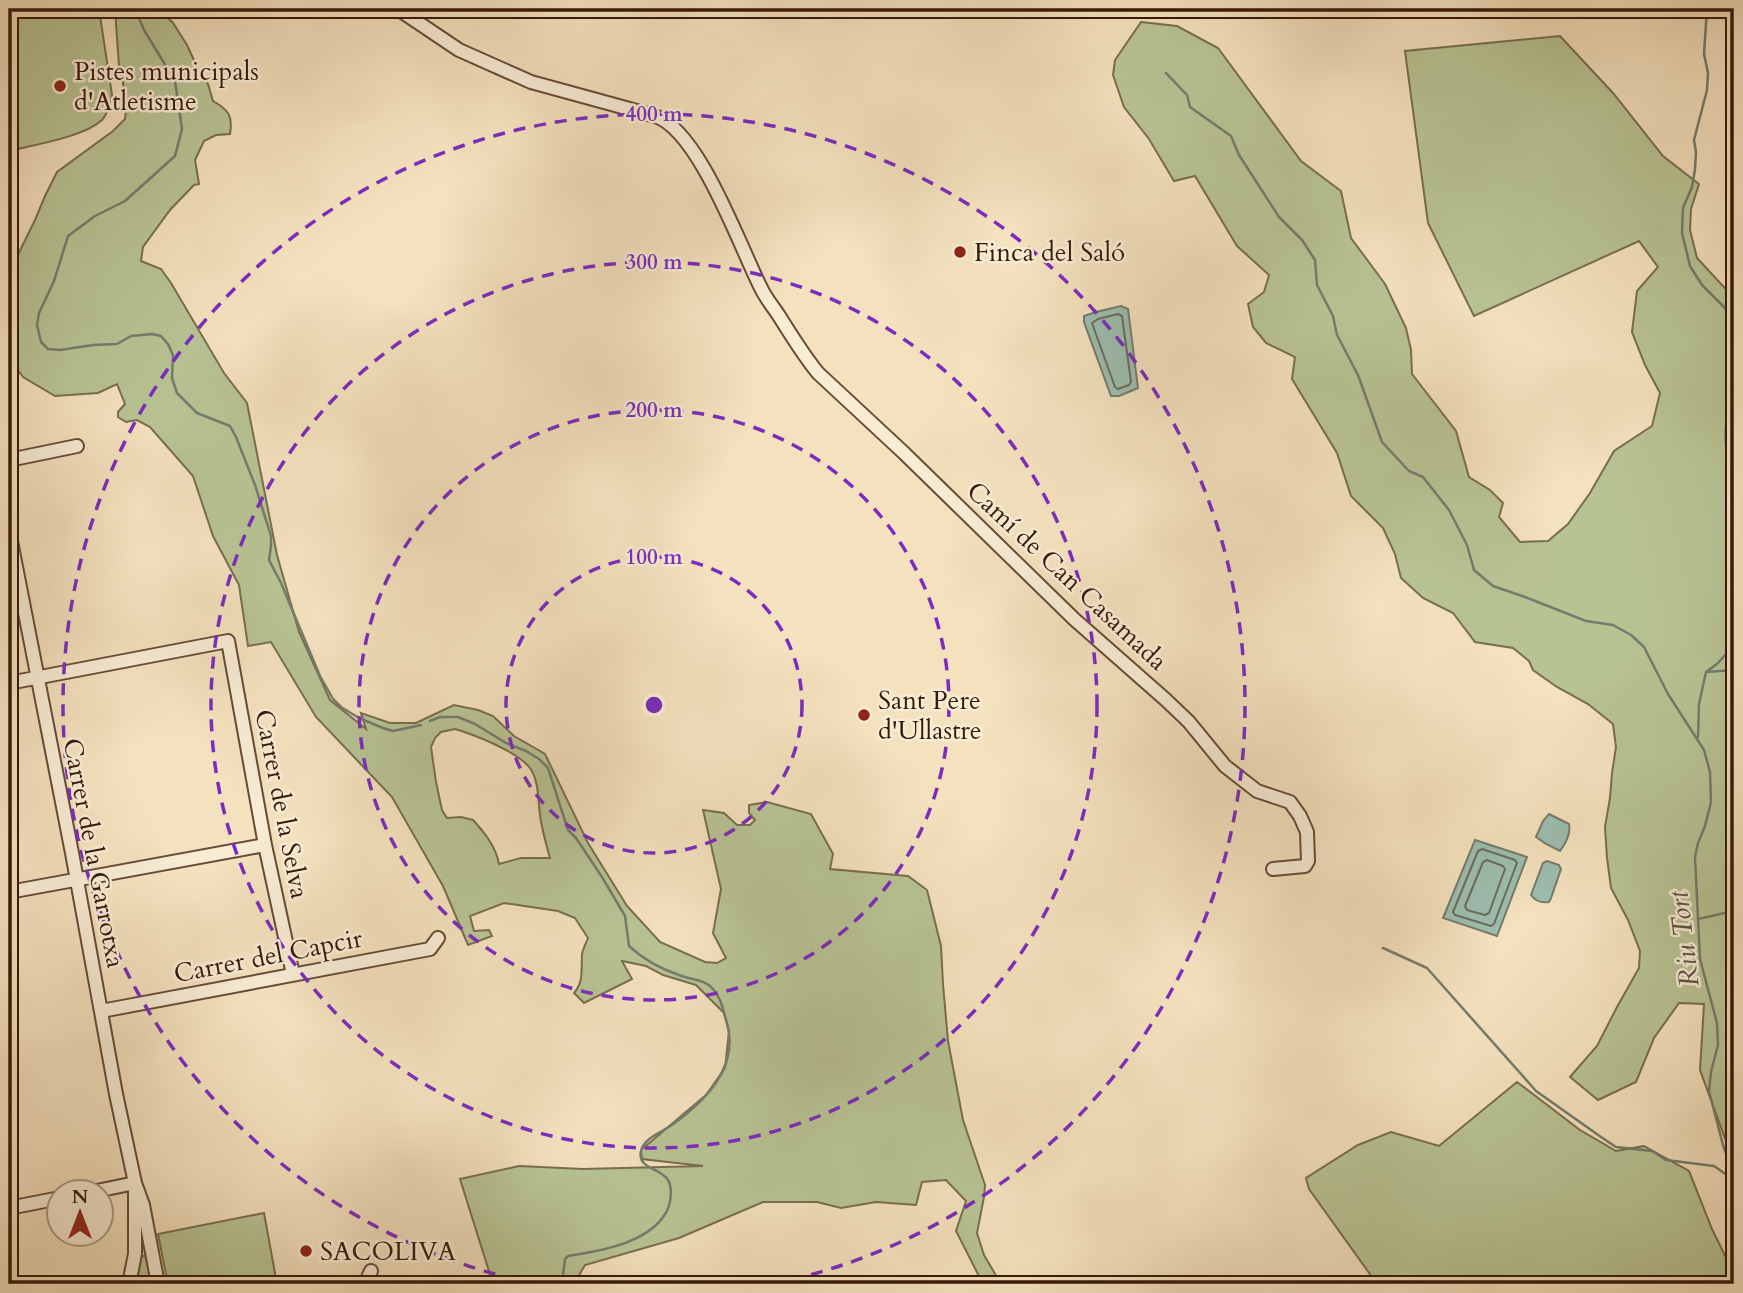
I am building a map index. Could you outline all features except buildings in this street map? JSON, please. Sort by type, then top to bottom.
[{"type":"street","name":"Camí de Can Casamada","points":[[398,9],[459,50],[530,82],[654,116],[671,124],[685,140],[721,199],[761,288],[809,362],[1074,619],[1189,722],[1225,766],[1257,791],[1290,802],[1307,832],[1308,861],[1305,866],[1273,869]]},
{"type":"street","points":[[9,460],[76,446]]},
{"type":"street","name":"Carrer de la Garrotxa","points":[[9,531],[116,1094],[135,1183],[143,1205],[158,1284]]},
{"type":"street","name":"Carrer de la Selva","points":[[37,677],[228,641],[265,845],[293,974]]},
{"type":"street","points":[[9,683],[37,677]]},
{"type":"street","points":[[9,892],[265,845]]},
{"type":"street","name":"Carrer del Capcir","points":[[101,1010],[430,949],[438,938]]},
{"type":"street","points":[[116,1187],[135,1183]]},
{"type":"street","name":"Carrer de la Garrotxa","points":[[129,1284],[135,1254],[135,1183]]},
{"type":"street","points":[[9,1209],[46,1201]]},
{"type":"street","points":[[363,1284],[371,1270]]},
{"type":"green space","name":"Pistes municipals d'Atletisme","points":[[9,9],[99,9],[112,95],[102,120],[71,136],[9,151]]},
{"type":"green space","points":[[115,9],[159,9],[173,23],[187,45],[208,84],[213,101],[223,107],[230,118],[230,134],[216,135],[204,141],[195,160],[199,184],[194,185],[170,210],[143,247],[141,261],[161,269],[224,373],[247,403],[277,555],[299,632],[330,700],[366,729],[361,713],[390,723],[416,723],[454,705],[493,716],[514,736],[545,754],[588,843],[627,906],[660,942],[705,962],[717,963],[726,958],[713,933],[721,889],[703,810],[724,813],[737,825],[750,825],[755,820],[749,813],[749,805],[767,802],[811,814],[833,854],[830,869],[908,876],[927,890],[941,946],[948,1041],[963,1120],[985,1185],[977,1233],[984,1255],[1001,1284],[983,1284],[956,1231],[966,1201],[946,1180],[922,1182],[916,1205],[876,1202],[841,1208],[817,1202],[763,1202],[679,1238],[585,1265],[574,1284],[493,1284],[460,1179],[519,1166],[583,1169],[703,1166],[642,1159],[641,1150],[706,1095],[725,1068],[729,1031],[724,1013],[696,985],[663,975],[646,966],[622,961],[632,979],[584,1003],[574,993],[581,980],[582,954],[588,938],[575,918],[558,911],[504,903],[470,916],[474,931],[489,930],[492,936],[468,945],[443,886],[392,797],[316,717],[271,642],[248,646],[239,585],[213,536],[193,476],[150,427],[137,420],[126,422],[118,417],[118,412],[125,404],[117,384],[98,393],[55,396],[23,377],[9,358],[9,273],[57,172],[125,119],[127,101],[119,66]],"holes":[[[455,729],[509,751],[527,764],[537,787],[541,821],[550,858],[521,858],[499,864],[489,840],[473,820],[447,818],[442,810],[431,747],[441,732]]]},
{"type":"green space","points":[[1141,22],[1177,26],[1218,48],[1301,161],[1341,191],[1351,238],[1385,284],[1406,328],[1411,350],[1412,374],[1456,431],[1469,477],[1490,490],[1503,503],[1499,517],[1520,542],[1548,541],[1568,524],[1614,451],[1652,426],[1660,393],[1632,332],[1637,291],[1658,267],[1639,241],[1474,316],[1428,223],[1405,51],[1560,36],[1613,93],[1663,156],[1699,184],[1691,209],[1690,230],[1697,258],[1734,298],[1734,1163],[1700,1070],[1704,1004],[1679,1003],[1654,1038],[1636,1082],[1598,1100],[1570,1077],[1597,1046],[1639,968],[1640,951],[1611,888],[1607,858],[1605,827],[1616,747],[1613,724],[1588,704],[1533,670],[1529,661],[1513,648],[1475,642],[1453,613],[1423,598],[1401,578],[1395,554],[1383,528],[1351,496],[1337,453],[1292,379],[1295,357],[1266,343],[1253,327],[1248,304],[1264,292],[1269,275],[1237,246],[1195,176],[1174,181],[1149,139],[1124,107],[1113,75],[1115,60]]},
{"type":"green space","points":[[1517,1082],[1580,1130],[1616,1151],[1644,1146],[1689,1171],[1712,1229],[1734,1274],[1734,1284],[1377,1284],[1309,1189],[1306,1178],[1358,1145],[1391,1132],[1439,1146]]},
{"type":"green space","points":[[264,1213],[277,1284],[168,1284],[158,1234]]},
{"type":"green space","points":[[142,1256],[148,1259],[152,1284],[137,1284]]},
{"type":"water","points":[[1121,306],[1128,309],[1138,388],[1119,396],[1111,396],[1084,316]]},
{"type":"water","points":[[1549,814],[1569,824],[1568,838],[1560,851],[1536,837]]},
{"type":"water","points":[[1475,840],[1527,857],[1497,936],[1443,918]]},
{"type":"water","points":[[1547,861],[1559,865],[1561,869],[1549,902],[1544,902],[1531,895],[1543,863]]},
{"type":"waterway","points":[[135,9],[144,30],[175,81],[182,129],[175,156],[125,201],[95,216],[68,236],[54,281],[39,313],[37,325],[41,342],[48,349],[60,350],[117,344],[131,336],[161,336],[173,355],[172,378],[177,393],[197,413],[230,426],[236,437],[271,536],[269,560],[320,676],[333,699],[359,718],[393,731],[421,725]]},
{"type":"waterway","points":[[1707,9],[1704,54],[1708,73],[1707,90],[1694,140],[1695,169],[1692,187],[1683,208],[1682,233],[1690,266],[1702,285],[1733,316],[1734,327]]},
{"type":"waterway","name":"Riu Tort","points":[[1166,73],[1187,95],[1190,107],[1231,136],[1239,155],[1279,217],[1302,240],[1315,260],[1317,285],[1333,316],[1337,335],[1358,375],[1382,442],[1409,471],[1423,477],[1449,510],[1467,545],[1474,570],[1493,586],[1586,621],[1613,625],[1631,635],[1644,647],[1668,694],[1704,750],[1710,772],[1711,802],[1695,857],[1700,959],[1717,1023],[1718,1045],[1709,1091],[1734,1176]]},
{"type":"waterway","points":[[1734,382],[1726,441],[1734,477]]},
{"type":"waterway","points":[[1727,418],[1734,411]]},
{"type":"waterway","points":[[1698,737],[1699,704],[1706,672],[1734,645]]},
{"type":"waterway","points":[[1706,672],[1734,670]]},
{"type":"waterway","points":[[430,721],[440,717],[458,717],[526,751],[548,768],[568,830],[602,877],[625,916],[629,946],[659,967],[710,986],[722,1005],[727,1023],[730,1040],[728,1055],[716,1083],[694,1107],[649,1140],[641,1151],[646,1165],[665,1176],[669,1183],[670,1203],[662,1218],[652,1228],[626,1243],[568,1256],[565,1259],[562,1284]]},
{"type":"waterway","name":"Riu Tort","points":[[1698,919],[1734,911]]},
{"type":"waterway","points":[[1383,948],[1427,968],[1536,1091],[1616,1147],[1652,1151],[1666,1160],[1714,1166],[1734,1180]]},
{"type":"place","name":"Pistes municipals d'Atletisme","points":[[60,86]]},
{"type":"place","name":"Finca del Saló","points":[[960,252]]},
{"type":"place","name":"Sant Pere d'Ullastre","points":[[864,715]]},
{"type":"place","name":"SACOLIVA","points":[[306,1251]]}]
